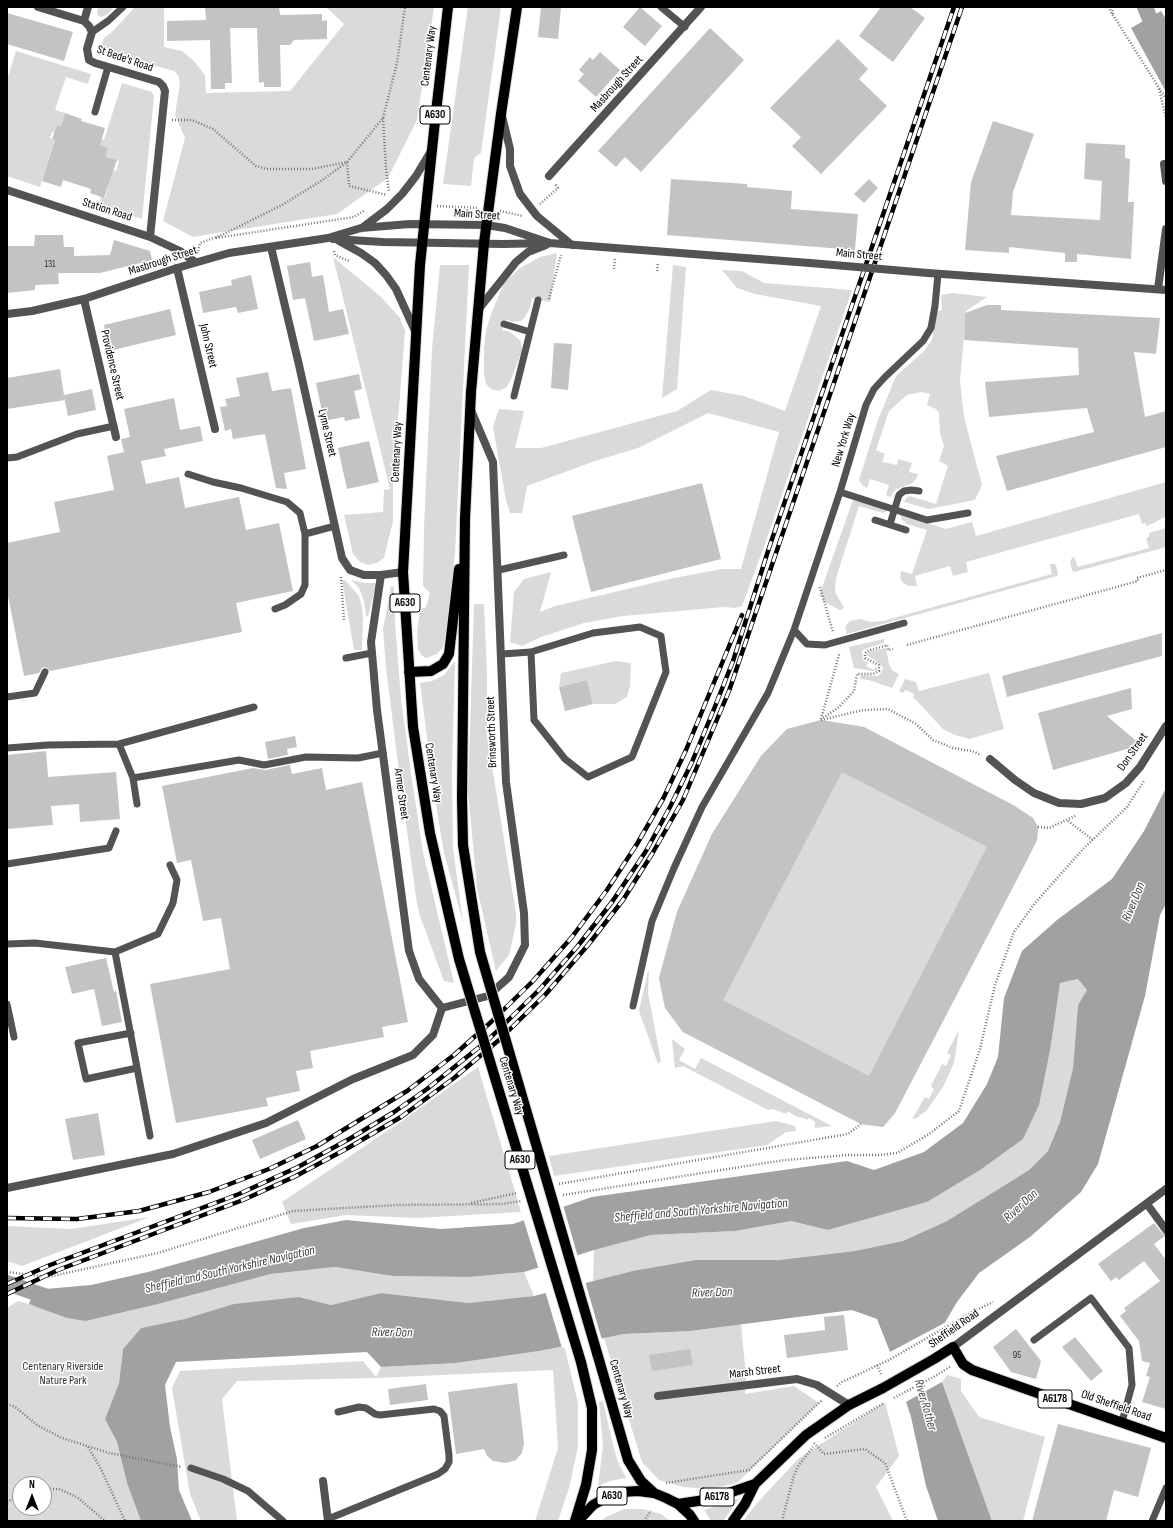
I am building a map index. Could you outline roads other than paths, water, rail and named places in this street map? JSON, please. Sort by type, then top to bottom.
[{"type":"main road","name":"Centenary Way","points":[[448,7],[424,224],[403,572],[412,727],[430,833],[459,959],[581,1362],[592,1408],[592,1450],[586,1485],[577,1521]]},
{"type":"main road","name":"A630","points":[[444,44],[454,7]]},
{"type":"main road","name":"Centenary Way","points":[[517,7],[486,225],[470,409],[464,519],[463,845],[480,952],[596,1353],[628,1460],[641,1481],[654,1493]]},
{"type":"main road","name":"A630","points":[[409,672],[431,671],[443,664],[449,654],[464,519]]},
{"type":"main road","name":"Sheffield Road","points":[[733,1521],[745,1504],[755,1484],[806,1435],[849,1405],[949,1350]]},
{"type":"main road","name":"Old Sheffield Road","points":[[949,1350],[963,1364],[972,1370],[1166,1438]]},
{"type":"main road","name":"Sheffield Road","points":[[678,1504],[712,1499],[755,1484]]},
{"type":"main road","name":"A630","points":[[577,1521],[593,1505],[607,1497],[622,1492],[638,1491],[654,1493],[678,1504],[694,1521]]},
{"type":"street","points":[[38,7],[84,21],[88,7]]},
{"type":"street","name":"Masbrough Street","points":[[549,176],[685,27],[701,7]]},
{"type":"street","name":"St Bede's Road","points":[[84,21],[90,26],[92,32],[87,49],[89,60],[95,64],[159,82],[165,91],[150,237]]},
{"type":"street","points":[[501,114],[510,148],[510,166],[514,181],[520,194],[533,212],[572,245]]},
{"type":"street","points":[[361,228],[387,209],[402,194],[432,151]]},
{"type":"street","points":[[1164,164],[1166,181]]},
{"type":"street","name":"Station Road","points":[[7,190],[150,237],[180,251],[195,262]]},
{"type":"street","name":"Masbrough Street","points":[[7,314],[32,311],[84,299],[195,262],[240,251],[331,238],[361,228],[424,224]]},
{"type":"street","name":"Main Street","points":[[424,224],[486,225],[504,228],[550,243]]},
{"type":"street","points":[[1162,290],[1166,229]]},
{"type":"street","points":[[331,238],[362,253],[375,263],[386,275],[396,289],[417,336]]},
{"type":"street","name":"Masbrough Street","points":[[331,238],[383,242],[423,242]]},
{"type":"street","name":"Main Street","points":[[423,242],[503,244],[550,243],[810,263],[928,274],[1162,290]]},
{"type":"street","points":[[478,310],[516,262],[528,252],[550,243]]},
{"type":"street","name":"Lyme Street","points":[[270,247],[300,365],[342,558],[350,570],[364,575],[381,575]]},
{"type":"street","name":"John Street","points":[[177,268],[215,430]]},
{"type":"street","name":"Providence Street","points":[[84,299],[116,437]]},
{"type":"street","name":"Brinsworth Street","points":[[442,1008],[488,996],[509,977],[525,945],[524,913],[506,782],[494,462],[470,409]]},
{"type":"street","points":[[381,575],[403,572]]},
{"type":"street","name":"Armer Street","points":[[381,575],[371,642],[383,753],[409,951],[419,979],[442,1008]]},
{"type":"street","name":"Don Street","points":[[990,759],[1015,780],[1034,793],[1059,803],[1081,804],[1105,798],[1126,783],[1140,767],[1166,726]]},
{"type":"street","points":[[7,1188],[173,1154],[266,1123],[353,1079],[413,1055],[433,1035],[442,1008]]},
{"type":"street","name":"Sheffield Road","points":[[949,1350],[1166,1190]]},
{"type":"street","points":[[1147,1204],[1166,1230]]},
{"type":"street","name":"Marsh Street","points":[[658,1396],[797,1379],[817,1385],[849,1405]]},
{"type":"street","points":[[323,1480],[328,1520]]},
{"type":"lane","points":[[92,32],[108,21],[123,7]]},
{"type":"lane","points":[[661,7],[685,27]]},
{"type":"lane","points":[[95,112],[108,67]]},
{"type":"lane","name":"New York Way","points":[[633,1006],[652,921],[674,868],[702,806],[768,693],[794,630],[840,492],[866,405],[874,389],[923,341],[931,328],[938,274]]},
{"type":"lane","points":[[514,396],[538,300]]},
{"type":"lane","points":[[504,324],[530,332]]},
{"type":"lane","points":[[7,458],[17,457],[76,434],[114,426]]},
{"type":"lane","points":[[188,474],[286,502],[300,513],[305,534],[305,585],[301,594],[285,605],[275,609]]},
{"type":"lane","points":[[890,524],[899,495],[904,491],[919,491]]},
{"type":"lane","points":[[840,492],[927,520],[968,514]]},
{"type":"lane","points":[[875,520],[906,530]]},
{"type":"lane","points":[[305,534],[335,526]]},
{"type":"lane","points":[[498,570],[564,555]]},
{"type":"lane","points":[[794,630],[807,644],[825,645],[904,623]]},
{"type":"lane","points":[[502,654],[532,652],[593,633],[640,627],[661,636],[666,672],[632,757],[588,777],[565,759],[534,720],[532,652]]},
{"type":"lane","points":[[346,658],[372,653]]},
{"type":"lane","points":[[7,697],[35,693],[45,672]]},
{"type":"lane","points":[[7,748],[48,745],[119,744],[254,707]]},
{"type":"lane","points":[[119,744],[133,778],[137,804]]},
{"type":"lane","points":[[133,778],[239,760],[264,765],[306,757],[358,758],[383,753]]},
{"type":"lane","points":[[7,864],[109,848],[116,831]]},
{"type":"lane","points":[[7,944],[35,943],[115,952],[158,934],[173,903],[177,880],[170,865]]},
{"type":"lane","points":[[115,952],[150,1136]]},
{"type":"lane","points":[[7,1004],[14,1037]]},
{"type":"lane","points":[[131,1034],[78,1043],[86,1079],[137,1068]]},
{"type":"lane","points":[[1034,1340],[1090,1298],[1129,1348],[1132,1385],[1122,1422]]},
{"type":"lane","points":[[328,1520],[438,1474],[445,1469],[449,1462],[444,1416],[440,1411],[434,1409],[380,1415],[375,1414],[366,1408],[359,1407],[338,1412]]},
{"type":"lane","points":[[191,1468],[223,1479],[248,1491],[282,1521]]},
{"type":"lane","points":[[1152,1521],[1166,1488]]},
{"type":"water","points":[[1161,11],[1166,19],[1166,92],[1131,28]]},
{"type":"water","points":[[1166,788],[1166,904],[1160,915],[1145,996],[1098,1164],[1081,1192],[1030,1237],[979,1273],[957,1302],[937,1336],[942,1382],[992,1521],[938,1521],[926,1486],[911,1417],[890,1352],[877,1319],[852,1310],[690,1331],[624,1334],[539,1351],[456,1363],[381,1367],[367,1352],[176,1362],[165,1385],[170,1427],[177,1459],[179,1490],[192,1521],[141,1521],[127,1483],[117,1442],[105,1419],[119,1383],[123,1349],[141,1328],[185,1319],[234,1304],[299,1297],[331,1305],[381,1293],[468,1303],[534,1296],[633,1271],[696,1260],[778,1260],[855,1251],[903,1241],[947,1221],[1029,1170],[1048,1151],[1060,1122],[1073,1068],[1078,1005],[1087,990],[1078,979],[1060,983],[1051,1045],[1039,1105],[1023,1139],[980,1170],[927,1202],[828,1230],[791,1221],[735,1231],[651,1235],[594,1250],[524,1272],[469,1277],[393,1276],[335,1267],[271,1274],[158,1304],[86,1321],[67,1318],[29,1304],[34,1290],[91,1285],[148,1272],[304,1228],[346,1220],[441,1229],[513,1224],[592,1197],[847,1161],[874,1170],[924,1152],[963,1123],[987,1084],[998,1057],[1004,998],[1022,951],[1057,920],[1112,879],[1144,831]]},
{"type":"waterway","name":"Sheffield and South Yorkshire Navigation","points":[[1145,7],[1166,58]]},
{"type":"waterway","name":"Sheffield and South Yorkshire Navigation","points":[[7,1283],[53,1299]]},
{"type":"railway","points":[[7,1284],[50,1265],[239,1194],[298,1167],[394,1112],[427,1089],[488,1040],[539,990],[577,947],[612,902],[646,851],[670,807],[692,762],[733,661],[769,548],[954,7]]},
{"type":"railway","points":[[7,1294],[58,1270],[243,1200],[296,1176],[401,1117],[454,1078],[499,1040],[545,995],[588,945],[623,900],[652,854],[683,800],[729,691],[962,7]]},
{"type":"railway","points":[[7,1218],[77,1219],[139,1211],[209,1192],[269,1169],[317,1146],[407,1091],[454,1055],[491,1022],[533,981],[572,937],[607,890],[637,844],[663,799],[686,750],[742,615]]},
{"type":"water label","name":"River Don","points":[[1134,902]]},
{"type":"water label","name":"River Don","points":[[1021,1206]]},
{"type":"water label","name":"River Don","points":[[712,1293]]},
{"type":"water label","name":"River Don","points":[[392,1333]]},
{"type":"water label","name":"River Rother","points":[[925,1405]]},
{"type":"park label","name":"Centenary Riverside Nature Park","points":[[63,1374]]}]
